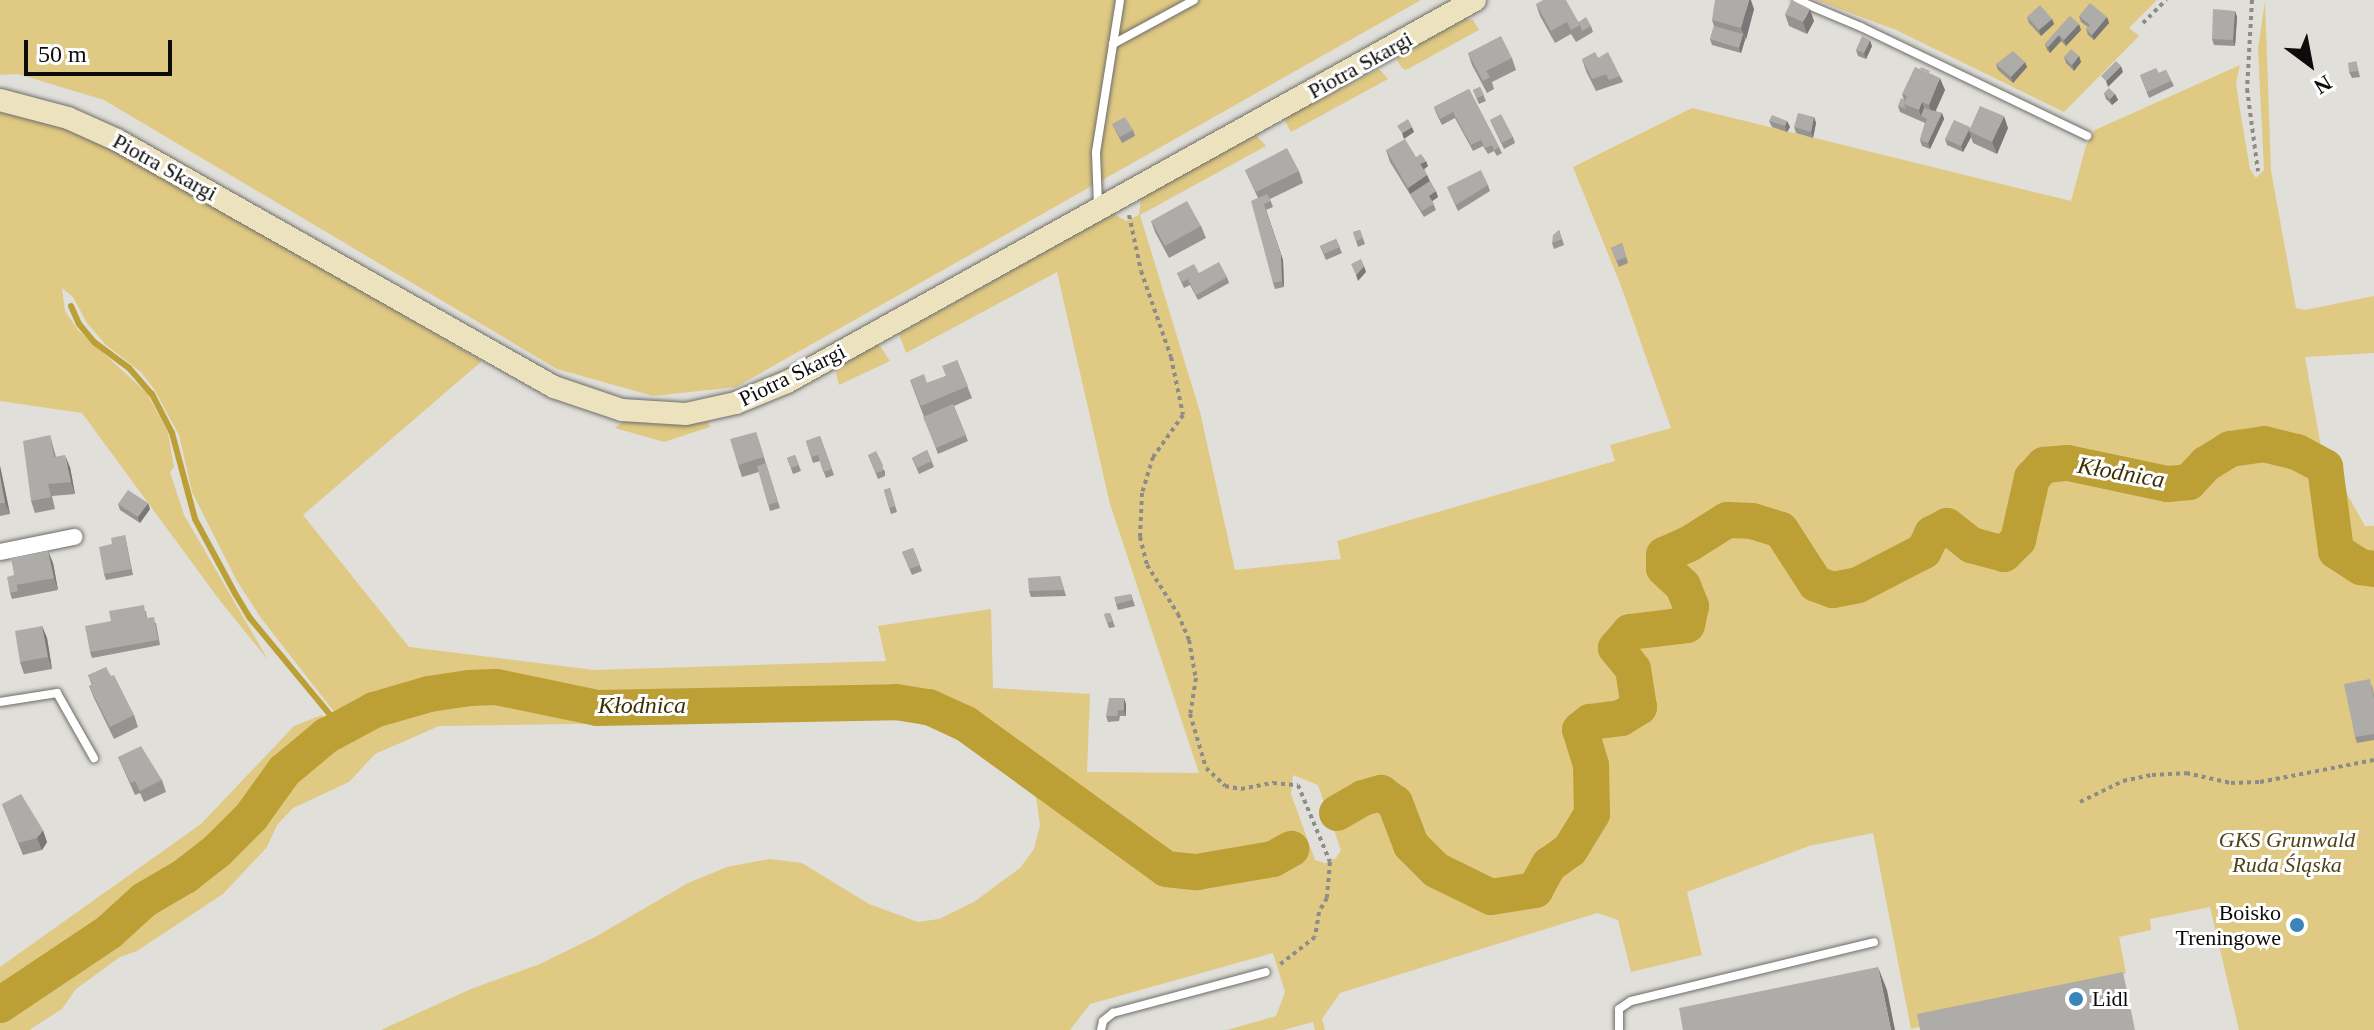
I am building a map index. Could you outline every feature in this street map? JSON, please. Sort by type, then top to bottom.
[{"type":"street","name":"Piotra Skargi","points":[[0,100],[68,118],[117,140],[554,387],[589,401],[638,412],[703,412],[754,398],[1125,197],[1475,0]]},
{"type":"street","points":[[0,552],[74,537]]},
{"type":"lane","points":[[1099,211],[1096,152],[1120,0]]},
{"type":"lane","points":[[1113,44],[1194,0]]},
{"type":"lane","points":[[1797,0],[1861,27],[2087,136]]},
{"type":"lane","points":[[0,702],[57,693],[94,758]]},
{"type":"lane","points":[[1619,1030],[1619,1009],[1631,1001],[1874,942]]},
{"type":"lane","points":[[1101,1030],[1103,1021],[1113,1013],[1266,972]]},
{"type":"path","points":[[2143,23],[2166,0]]},
{"type":"path","points":[[2252,0],[2247,89],[2258,171]]},
{"type":"path","points":[[1125,197],[1141,271],[1171,357],[1183,415],[1153,457],[1142,493],[1140,537],[1147,565],[1178,614],[1189,640],[1196,678],[1190,714],[1206,768],[1225,786],[1241,789],[1262,784],[1298,785],[1332,870],[1315,937],[1302,950],[1266,972]]},
{"type":"path","points":[[2080,802],[2123,781],[2152,775],[2186,773],[2220,781],[2260,782],[2374,760]]},
{"type":"green space","points":[[0,0],[1421,0],[736,387],[653,396],[557,369],[104,100],[18,74],[0,75]]},
{"type":"green space","points":[[1816,0],[2157,0],[2129,28],[2139,36],[2064,112],[1896,30]]},
{"type":"green space","name":"GKS Grunwald Ruda Śląska","points":[[2265,1],[2271,171],[2296,308],[2305,310],[2374,296],[2374,353],[2305,357],[2321,447],[2365,526],[2374,526],[2374,1030],[2239,1030],[2210,907],[2150,919],[2151,930],[2119,937],[2126,973],[1918,1019],[1919,1027],[1911,1029],[1873,833],[1809,846],[1687,892],[1702,955],[1631,972],[1618,920],[1597,913],[1340,993],[1322,1019],[1325,1030],[1315,1030],[1313,1022],[1283,1030],[1227,1030],[1276,1016],[1285,992],[1273,953],[1090,1004],[1070,1030],[381,1030],[471,989],[540,964],[595,937],[688,883],[727,867],[770,859],[802,863],[869,904],[918,922],[939,919],[974,902],[1020,868],[1034,849],[1040,825],[1036,797],[974,744],[941,729],[898,719],[439,726],[375,754],[349,782],[293,808],[277,825],[267,847],[223,894],[137,951],[120,957],[76,989],[62,1009],[29,1030],[0,1030],[0,967],[201,824],[294,726],[322,715],[341,734],[353,727],[335,713],[261,618],[237,581],[192,492],[179,435],[154,389],[141,372],[106,345],[87,323],[73,297],[62,288],[65,311],[78,330],[147,393],[168,433],[174,467],[170,472],[184,515],[268,660],[221,602],[82,413],[0,401],[0,110],[56,122],[142,163],[482,361],[303,515],[409,647],[594,670],[886,661],[878,626],[991,609],[993,688],[1090,694],[1087,772],[1199,773],[1110,504],[1057,272],[906,353],[899,334],[1113,213],[1126,221],[1139,215],[1141,199],[1147,193],[1256,135],[1266,146],[1140,215],[1200,412],[1235,570],[1341,559],[1337,541],[1615,461],[1610,445],[1671,428],[1621,286],[1573,167],[1692,108],[2071,201],[2086,146],[2095,130],[2240,65],[2236,83],[2250,169],[2256,178],[2264,170],[2258,49]],"holes":[[[1293,775],[1318,785],[1341,850],[1336,858],[1325,863],[1315,860],[1291,794]]]},
{"type":"green space","points":[[1466,19],[1473,20],[1479,30],[1406,70],[1402,68],[1397,60],[1402,53]]},
{"type":"green space","points":[[1379,69],[1388,79],[1291,132],[1285,121],[1289,115]]},
{"type":"green space","points":[[874,346],[880,346],[890,361],[839,385],[835,369]]},
{"type":"green space","points":[[624,421],[654,424],[708,422],[710,427],[664,442],[615,428]]},
{"type":"building","points":[[1543,0],[1566,0],[1580,25],[1571,30],[1567,22],[1551,31],[1536,4]]},
{"type":"building","points":[[1715,0],[1749,0],[1741,28],[1712,20]]},
{"type":"building","points":[[1792,0],[1810,9],[1803,22],[1785,14]]},
{"type":"building","points":[[2090,3],[2107,17],[2092,35],[2086,29],[2090,25],[2079,16]]},
{"type":"building","points":[[2040,5],[2052,19],[2039,30],[2027,17]]},
{"type":"building","points":[[2213,9],[2235,11],[2233,40],[2212,39]]},
{"type":"building","points":[[2070,16],[2079,24],[2064,40],[2059,35],[2048,47],[2045,44]]},
{"type":"building","points":[[1586,17],[1591,26],[1582,31],[1579,22]]},
{"type":"building","points":[[1714,26],[1743,34],[1739,48],[1710,39]]},
{"type":"building","points":[[1501,36],[1512,58],[1486,71],[1490,77],[1483,81],[1468,53]]},
{"type":"building","points":[[1862,36],[1870,40],[1864,53],[1856,50]]},
{"type":"building","points":[[2071,49],[2079,56],[2072,65],[2064,57]]},
{"type":"building","points":[[2013,51],[2025,62],[2011,77],[1996,64]]},
{"type":"building","points":[[1595,52],[1607,74],[1592,79],[1582,59]]},
{"type":"building","points":[[1608,52],[1620,76],[1609,80],[1598,58]]},
{"type":"building","points":[[2116,61],[2121,66],[2106,81],[2101,76]]},
{"type":"building","points":[[2356,61],[2358,71],[2349,72],[2348,63]]},
{"type":"building","points":[[1915,67],[1940,78],[1929,105],[1922,102],[1919,110],[1904,104],[1907,96],[1902,94]]},
{"type":"building","points":[[2156,68],[2159,73],[2166,70],[2171,81],[2147,92],[2140,75]]},
{"type":"building","points":[[1480,87],[1484,95],[1477,98],[1473,90]]},
{"type":"building","points":[[2109,88],[2115,94],[2110,99],[2104,93]]},
{"type":"building","points":[[1469,89],[1499,147],[1494,150],[1492,145],[1485,148],[1481,140],[1471,145],[1453,112],[1440,119],[1434,107]]},
{"type":"building","points":[[1901,98],[1905,100],[1906,109],[1898,106]]},
{"type":"building","points":[[1980,106],[2004,116],[1992,142],[1969,131]]},
{"type":"building","points":[[1924,108],[1942,113],[1928,143],[1920,140],[1927,119],[1921,116]]},
{"type":"building","points":[[1798,113],[1814,117],[1811,132],[1794,127]]},
{"type":"building","points":[[1501,114],[1513,137],[1502,143],[1490,120]]},
{"type":"building","points":[[1772,115],[1787,121],[1785,126],[1769,121]]},
{"type":"building","points":[[1125,117],[1133,130],[1120,137],[1112,124]]},
{"type":"building","points":[[1408,119],[1412,127],[1402,133],[1397,126]]},
{"type":"building","points":[[1954,120],[1970,127],[1961,146],[1945,139]]},
{"type":"building","points":[[1405,139],[1427,175],[1408,188],[1386,150]]},
{"type":"building","points":[[1287,148],[1299,171],[1256,192],[1245,170]]},
{"type":"building","points":[[1421,154],[1426,161],[1420,164],[1416,157]]},
{"type":"building","points":[[1481,170],[1488,185],[1456,205],[1447,187]]},
{"type":"building","points":[[1430,181],[1436,191],[1429,196],[1434,204],[1422,211],[1410,194]]},
{"type":"building","points":[[1267,194],[1271,201],[1264,204],[1281,254],[1282,281],[1273,283],[1251,201]]},
{"type":"building","points":[[1187,201],[1201,226],[1165,246],[1151,221]]},
{"type":"building","points":[[1360,230],[1363,238],[1356,241],[1353,232]]},
{"type":"building","points":[[1559,230],[1562,239],[1552,243],[1553,235]]},
{"type":"building","points":[[1336,239],[1340,247],[1324,254],[1320,246]]},
{"type":"building","points":[[1622,243],[1626,257],[1617,261],[1611,248]]},
{"type":"building","points":[[1361,259],[1364,266],[1356,275],[1351,264]]},
{"type":"building","points":[[1219,262],[1227,277],[1196,295],[1188,279],[1182,282],[1177,273],[1194,264],[1199,273]]},
{"type":"building","points":[[957,360],[968,386],[921,406],[910,380],[924,374],[927,383],[946,376],[942,366]]},
{"type":"building","points":[[953,404],[966,435],[936,448],[923,417]]},
{"type":"building","points":[[756,432],[764,457],[738,465],[730,439]]},
{"type":"building","points":[[50,435],[54,457],[65,455],[71,482],[48,484],[51,497],[31,501],[23,441]]},
{"type":"building","points":[[820,436],[832,469],[823,472],[818,455],[811,457],[806,441]]},
{"type":"building","points":[[927,450],[932,461],[917,468],[912,458]]},
{"type":"building","points":[[876,451],[883,465],[882,471],[876,473],[868,455]]},
{"type":"building","points":[[795,455],[799,465],[791,468],[787,458]]},
{"type":"building","points":[[766,463],[778,502],[768,505],[757,466]]},
{"type":"building","points":[[0,475],[5,503],[0,503]]},
{"type":"building","points":[[890,488],[895,506],[889,508],[884,490]]},
{"type":"building","points":[[128,490],[148,503],[138,517],[118,504]]},
{"type":"building","points":[[125,535],[131,569],[104,574],[99,547],[112,544],[111,538]]},
{"type":"building","points":[[913,548],[920,565],[910,569],[902,552]]},
{"type":"building","points":[[48,551],[54,578],[16,585],[11,558]]},
{"type":"building","points":[[14,575],[18,591],[10,593],[7,577]]},
{"type":"building","points":[[1060,576],[1064,590],[1029,591],[1028,578]]},
{"type":"building","points":[[1131,594],[1132,600],[1116,604],[1114,597]]},
{"type":"building","points":[[144,605],[146,618],[154,617],[158,640],[90,652],[85,626],[111,621],[109,611]]},
{"type":"building","points":[[1110,613],[1113,621],[1107,623],[1104,614]]},
{"type":"building","points":[[42,626],[48,657],[20,662],[15,631]]},
{"type":"building","points":[[106,667],[111,676],[114,675],[134,715],[110,727],[89,686],[93,684],[88,675]]},
{"type":"building","points":[[2370,679],[2374,699],[2374,734],[2355,737],[2344,684]]},
{"type":"building","points":[[1109,698],[1124,698],[1124,710],[1118,710],[1117,716],[1106,716]]},
{"type":"building","points":[[141,746],[162,780],[140,791],[135,781],[131,783],[118,757]]},
{"type":"building","points":[[21,794],[43,830],[37,838],[18,843],[2,804]]},
{"type":"building","points":[[1878,967],[1891,1030],[1683,1030],[1679,1008]]},
{"type":"building","name":"Lidl","points":[[2123,972],[2135,1030],[1920,1030],[1917,1014]]},
{"type":"waterway","points":[[71,306],[79,324],[94,342],[129,368],[152,394],[172,433],[195,519],[236,595],[250,618],[341,728]]},
{"type":"waterway","name":"Kłodnica","points":[[1337,813],[1363,798],[1381,793],[1395,803],[1411,845],[1436,870],[1491,897],[1535,890],[1549,865],[1570,850],[1592,814],[1591,765],[1580,730],[1590,722],[1621,718],[1639,707],[1633,669],[1616,648],[1630,632],[1687,625],[1691,606],[1683,586],[1664,568],[1664,555],[1689,544],[1727,520],[1752,521],[1781,530],[1816,584],[1833,590],[1858,585],[1924,551],[1932,534],[1947,526],[1971,545],[2004,554],[2018,540],[2032,478],[2044,465],[2068,463],[2168,484],[2189,482],[2206,464],[2230,449],[2264,444],[2297,452],[2325,467],[2336,551],[2361,567],[2374,569]]},
{"type":"waterway","name":"Kłodnica","points":[[0,1005],[109,932],[144,900],[185,876],[218,850],[251,817],[284,771],[326,736],[374,710],[429,694],[469,688],[496,687],[597,708],[896,702],[929,707],[966,724],[1166,869],[1197,872],[1273,859],[1291,849]]},
{"type":"place","name":"Boisko Treningowe","points":[[2297,925]]},
{"type":"place","name":"Lidl","points":[[2076,999]]}]
